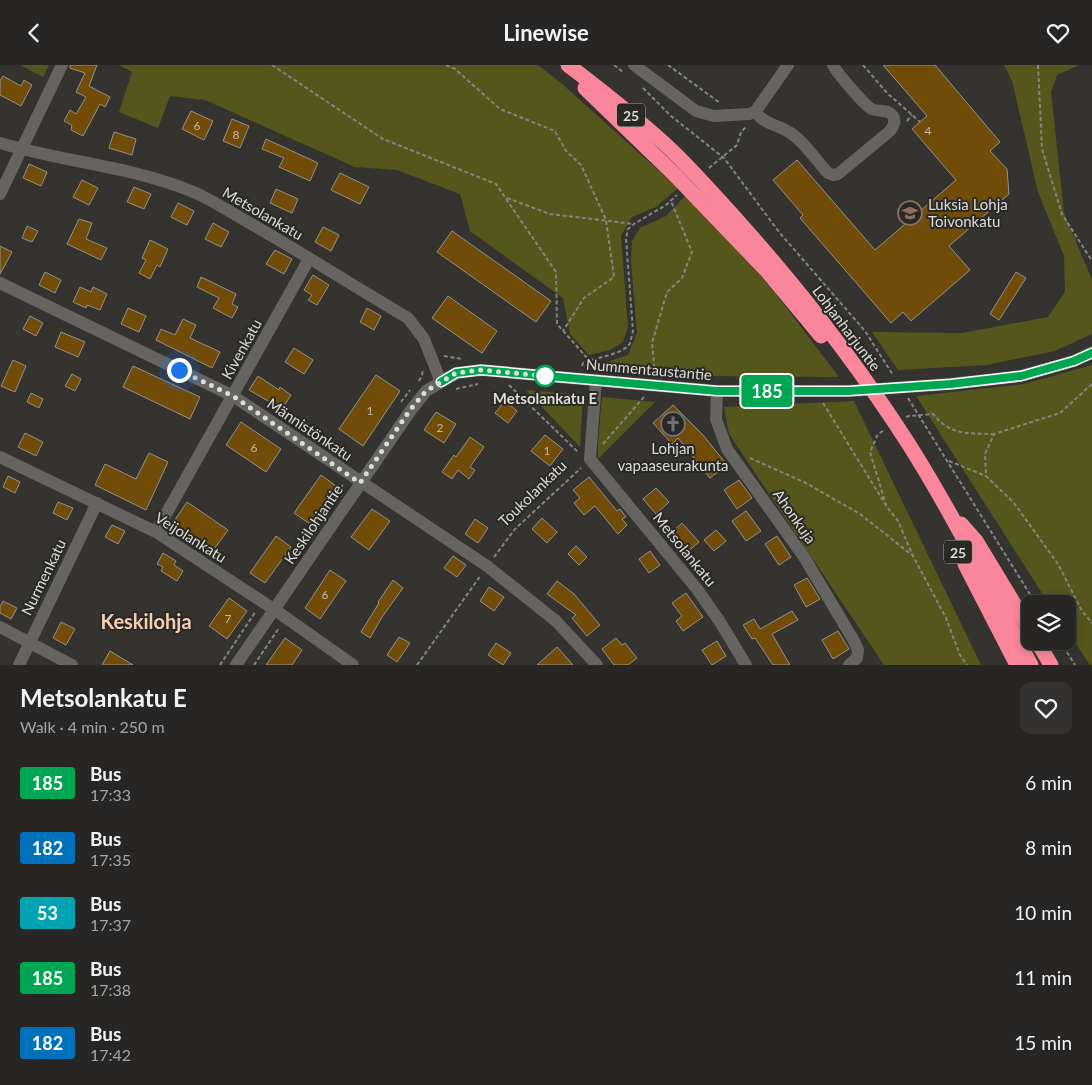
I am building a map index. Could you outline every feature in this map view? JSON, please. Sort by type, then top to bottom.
[{"type":"highway","name":"Lohjanharjuntie","points":[[567,65],[665,144],[691,169],[780,268],[943,504],[1031,665]]},
{"type":"highway","name":"Lohjanharjuntie","points":[[902,442],[1017,665]]},
{"type":"highway","points":[[943,504],[976,541],[1021,615]]},
{"type":"highway","points":[[1042,650],[1051,665]]},
{"type":"street","points":[[0,194],[62,65]]},
{"type":"street","points":[[752,113],[788,65]]},
{"type":"street","points":[[631,70],[696,111],[714,116],[752,113],[768,124],[790,133],[802,143],[828,173],[834,175],[838,174],[890,131],[894,126],[894,120],[891,114],[885,111],[877,111],[867,107],[833,65]]},
{"type":"street","name":"Metsolankatu","points":[[0,143],[154,178],[193,191],[408,318],[424,339],[441,382]]},
{"type":"street","name":"Kivenkatu","points":[[156,532],[309,259]]},
{"type":"street","name":"Männistönkatu","points":[[0,283],[233,396],[487,566],[556,621],[596,665]]},
{"type":"street","name":"Nummentaustantie","points":[[441,382],[456,373],[481,370],[717,391],[849,391],[951,384],[1021,376],[1074,361],[1092,353]]},
{"type":"street","points":[[589,460],[596,380]]},
{"type":"street","name":"Keskilohjantie","points":[[236,665],[275,610],[355,479],[426,391],[441,382]]},
{"type":"street","name":"Ahonkuja","points":[[717,391],[716,419],[727,449],[804,557],[854,641],[858,651],[853,661]]},
{"type":"street","name":"Veijolankatu","points":[[0,457],[156,532],[275,610],[353,665]]},
{"type":"street","name":"Metsolankatu","points":[[589,460],[697,589],[746,665]]},
{"type":"street","name":"Nurmenkatu","points":[[19,665],[97,503]]},
{"type":"street","points":[[0,627],[72,665]]},
{"type":"path","points":[[272,65],[383,139],[496,184],[556,272],[557,324],[589,360]]},
{"type":"path","points":[[446,65],[455,69],[500,109],[555,131],[566,151],[581,165],[606,220],[614,277],[584,298],[563,331]]},
{"type":"path","points":[[614,65],[631,70]]},
{"type":"path","points":[[668,65],[719,103],[726,106]]},
{"type":"path","points":[[863,65],[887,93],[920,122]]},
{"type":"path","points":[[1038,66],[1042,149],[1062,214],[1092,261]]},
{"type":"path","points":[[641,86],[671,116],[724,158],[778,232],[865,331]]},
{"type":"path","points":[[707,170],[724,158],[737,145],[741,132],[748,126],[752,113]]},
{"type":"path","points":[[582,369],[583,363],[622,351],[629,344],[633,331],[626,239],[628,229],[634,223],[666,205],[683,190]]},
{"type":"path","points":[[506,198],[550,214],[634,223]]},
{"type":"path","points":[[655,376],[652,343],[667,292],[682,278],[692,252],[671,201]]},
{"type":"path","points":[[506,382],[589,460]]},
{"type":"path","points":[[986,476],[985,454],[994,434],[1060,413],[1092,384]]},
{"type":"path","points":[[815,391],[887,507],[898,521],[913,556],[946,617],[960,655],[967,665]]},
{"type":"path","name":"Toukolankatu","points":[[418,665],[515,529],[589,460],[645,396]]},
{"type":"path","points":[[932,434],[1030,595]]},
{"type":"path","points":[[727,449],[806,483],[860,514],[913,556]]},
{"type":"path","points":[[947,460],[986,476],[1014,503],[1058,564],[1082,611],[1092,623]]},
{"type":"path","points":[[288,565],[355,479]]},
{"type":"path","points":[[220,665],[262,602]]},
{"type":"path","points":[[1066,650],[1075,665]]},
{"type":"shaded area","points":[[20,65],[49,65],[43,77]]},
{"type":"shaded area","points":[[119,65],[538,65],[561,83],[678,188],[656,207],[632,217],[621,236],[628,327],[623,342],[610,350],[589,355],[570,334],[563,298],[470,231],[460,194],[397,170],[355,167],[205,100],[170,96],[158,128],[119,112],[132,72]]},
{"type":"shaded area","points":[[1004,65],[1079,65],[1057,75],[1051,92],[1064,213],[1092,280],[1092,334],[1055,351],[987,365],[898,370],[872,332],[962,333],[1048,317],[1065,292],[1064,256],[1038,192],[1012,81]]},
{"type":"shaded area","points":[[686,195],[735,245],[776,294],[839,377],[702,376],[594,366],[628,355],[637,333],[631,262],[632,241],[640,228],[666,216]]},
{"type":"shaded area","points":[[1092,365],[1092,665],[1090,665],[1076,644],[1076,595],[1043,595],[916,396],[1024,384]]},
{"type":"shaded area","points":[[526,390],[583,395],[580,447]]},
{"type":"shaded area","points":[[602,397],[655,402],[598,459],[598,443]]},
{"type":"shaded area","points":[[854,401],[981,665],[884,665],[729,434],[724,407]]},
{"type":"building","points":[[70,65],[97,65],[89,86],[110,97],[105,107],[100,104],[83,136],[71,130],[72,125],[64,121],[70,110],[76,114],[86,97],[76,92],[85,73],[70,68]]},
{"type":"building","points":[[883,65],[935,65],[1000,142],[990,151],[1007,169],[1009,194],[949,246],[970,270],[911,321],[903,312],[891,323],[800,218],[803,215],[773,180],[797,160],[875,250],[956,180],[912,129],[927,116]]},
{"type":"building","points":[[3,76],[21,86],[24,80],[32,85],[21,106],[0,95],[0,81]]},
{"type":"building","points":[[191,111],[213,121],[204,140],[182,129]]},
{"type":"building","points":[[232,119],[249,126],[240,148],[223,141]]},
{"type":"building","points":[[114,132],[136,139],[132,155],[109,148]]},
{"type":"building","points":[[266,139],[318,163],[310,181],[279,167],[284,158],[262,149]]},
{"type":"building","points":[[29,164],[47,172],[41,186],[23,178]]},
{"type":"building","points":[[340,173],[369,187],[360,204],[331,190]]},
{"type":"building","points":[[82,180],[98,188],[89,205],[73,197]]},
{"type":"building","points":[[134,187],[151,194],[144,209],[127,202]]},
{"type":"building","points":[[276,189],[298,199],[292,213],[270,203]]},
{"type":"building","points":[[178,203],[194,211],[187,225],[171,217]]},
{"type":"building","points":[[79,219],[92,223],[86,239],[107,248],[101,260],[67,244]]},
{"type":"building","points":[[213,223],[229,232],[221,247],[205,239]]},
{"type":"building","points":[[27,226],[38,231],[32,242],[22,238]]},
{"type":"building","points":[[323,227],[339,235],[331,251],[315,242]]},
{"type":"building","points":[[452,231],[551,301],[536,322],[437,252]]},
{"type":"building","points":[[150,240],[168,249],[160,267],[157,265],[150,279],[139,273],[146,260],[142,258]]},
{"type":"building","points":[[0,246],[12,252],[0,274]]},
{"type":"building","points":[[275,250],[292,259],[284,274],[266,264]]},
{"type":"building","points":[[45,272],[61,280],[55,293],[39,285]]},
{"type":"building","points":[[1016,272],[1026,278],[999,320],[990,314]]},
{"type":"building","points":[[313,275],[329,285],[317,305],[308,300],[312,295],[304,290]]},
{"type":"building","points":[[201,277],[236,294],[232,304],[238,307],[232,318],[213,308],[219,298],[197,287]]},
{"type":"building","points":[[80,287],[91,292],[93,287],[107,294],[100,310],[87,305],[86,308],[73,302]]},
{"type":"building","points":[[448,296],[497,331],[482,353],[432,318]]},
{"type":"building","points":[[128,308],[146,316],[139,332],[121,324]]},
{"type":"building","points":[[367,308],[381,316],[374,330],[360,322]]},
{"type":"building","points":[[30,316],[43,323],[36,336],[23,329]]},
{"type":"building","points":[[183,319],[196,325],[190,338],[220,352],[212,368],[156,340],[161,329],[175,335]]},
{"type":"building","points":[[61,332],[85,342],[78,357],[55,347]]},
{"type":"building","points":[[294,348],[313,360],[304,374],[285,362]]},
{"type":"building","points":[[13,360],[26,366],[15,392],[1,386]]},
{"type":"building","points":[[133,366],[200,397],[190,419],[123,387]]},
{"type":"building","points":[[72,374],[81,379],[75,391],[65,386]]},
{"type":"building","points":[[376,375],[400,391],[363,446],[339,429]]},
{"type":"building","points":[[258,376],[279,390],[280,387],[291,395],[282,409],[249,390]]},
{"type":"building","points":[[31,393],[43,399],[39,408],[27,402]]},
{"type":"building","points":[[505,401],[517,411],[508,423],[495,413]]},
{"type":"building","points":[[673,405],[703,435],[727,465],[710,478],[678,438],[672,444],[653,423]]},
{"type":"building","points":[[436,412],[456,424],[444,443],[424,430]]},
{"type":"building","points":[[241,422],[281,449],[266,472],[226,445]]},
{"type":"building","points":[[25,433],[43,442],[36,456],[18,447]]},
{"type":"building","points":[[545,435],[563,449],[550,466],[531,451]]},
{"type":"building","points":[[470,437],[484,447],[470,467],[475,470],[469,479],[458,470],[452,479],[442,472],[454,455],[456,457]]},
{"type":"building","points":[[149,453],[168,462],[146,510],[95,485],[105,464],[136,479]]},
{"type":"building","points":[[321,475],[336,486],[310,524],[294,513]]},
{"type":"building","points":[[8,476],[20,482],[15,493],[3,487]]},
{"type":"building","points":[[589,477],[617,511],[620,509],[626,517],[622,519],[627,525],[618,534],[595,506],[584,515],[574,503],[580,498],[573,490]]},
{"type":"building","points":[[739,480],[752,498],[737,509],[724,490]]},
{"type":"building","points":[[656,488],[669,502],[656,514],[643,499]]},
{"type":"building","points":[[58,502],[73,508],[67,520],[53,513]]},
{"type":"building","points":[[187,502],[228,530],[212,552],[172,524]]},
{"type":"building","points":[[372,509],[390,521],[369,550],[351,537]]},
{"type":"building","points":[[746,511],[761,531],[746,541],[732,521]]},
{"type":"building","points":[[542,518],[557,532],[547,543],[532,529]]},
{"type":"building","points":[[475,519],[488,528],[478,543],[465,534]]},
{"type":"building","points":[[682,523],[699,542],[685,554],[669,535]]},
{"type":"building","points":[[112,525],[125,531],[118,544],[105,537]]},
{"type":"building","points":[[716,530],[726,541],[714,551],[704,540]]},
{"type":"building","points":[[276,536],[291,547],[265,583],[250,573]]},
{"type":"building","points":[[777,536],[791,557],[779,565],[765,544]]},
{"type":"building","points":[[576,546],[587,557],[579,565],[568,554]]},
{"type":"building","points":[[650,551],[660,565],[649,573],[639,559]]},
{"type":"building","points":[[163,553],[176,561],[174,565],[183,571],[177,581],[161,571],[163,567],[157,564]]},
{"type":"building","points":[[453,556],[466,565],[457,577],[444,568]]},
{"type":"building","points":[[330,570],[346,581],[320,619],[305,608]]},
{"type":"building","points":[[807,578],[820,599],[806,607],[794,585]]},
{"type":"building","points":[[393,580],[403,588],[382,617],[370,638],[361,632]]},
{"type":"building","points":[[557,581],[574,594],[600,625],[587,636],[572,618],[576,615],[547,594]]},
{"type":"building","points":[[489,587],[504,597],[494,611],[480,601]]},
{"type":"building","points":[[686,593],[703,617],[683,631],[676,621],[682,616],[672,603]]},
{"type":"building","points":[[229,598],[247,611],[227,639],[209,626]]},
{"type":"building","points":[[3,601],[17,608],[11,619],[0,613]]},
{"type":"building","points":[[792,611],[798,620],[772,634],[790,665],[773,665],[755,638],[752,639],[743,625],[754,619],[760,629]]},
{"type":"building","points":[[61,622],[75,629],[66,645],[53,638]]},
{"type":"building","points":[[838,631],[849,649],[833,659],[822,640]]},
{"type":"building","points":[[399,637],[410,643],[397,662],[387,655]]},
{"type":"building","points":[[285,638],[302,650],[292,665],[266,665]]},
{"type":"building","points":[[616,638],[622,645],[625,643],[637,658],[628,665],[614,665],[602,649]]},
{"type":"building","points":[[717,641],[726,656],[712,665],[702,650]]},
{"type":"building","points":[[496,643],[511,653],[503,665],[488,655]]},
{"type":"building","points":[[557,647],[573,665],[537,665]]},
{"type":"building","points":[[110,651],[133,665],[102,665]]},
{"type":"bus line","name":"185","points":[[441,382],[456,373],[481,370],[717,391],[849,391],[951,384],[1021,376],[1074,361],[1092,353]]},
{"type":"place","name":"Luksia Lohja Toivonkatu","points":[[910,213]]},
{"type":"place","name":"Metsolankatu E","points":[[545,376]]},
{"type":"place","name":"Lohjan vapaaseurakunta","points":[[673,424]]},
{"type":"district","name":"Keskilohja","points":[[146,621]]},
{"type":"route","points":[[179,370],[233,396],[360,483],[410,410],[426,391],[456,373],[481,370],[545,376]]}]
